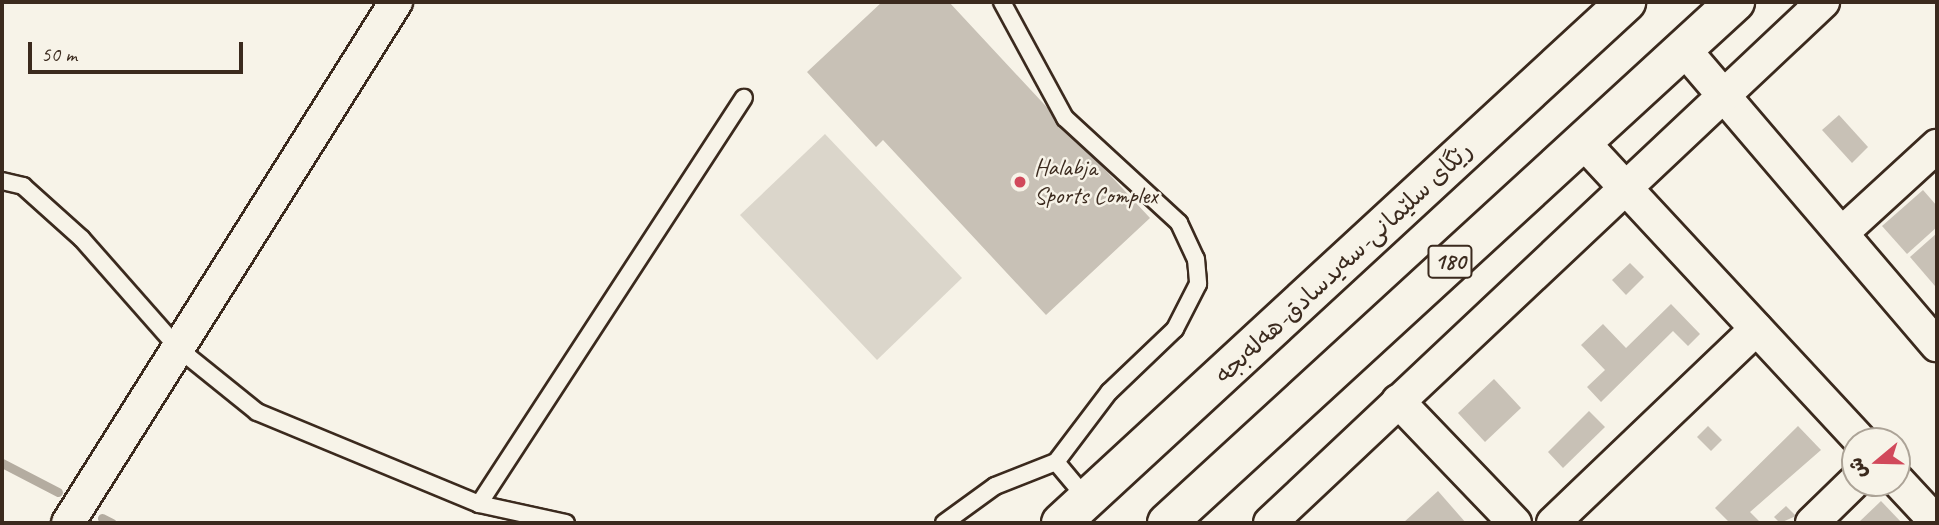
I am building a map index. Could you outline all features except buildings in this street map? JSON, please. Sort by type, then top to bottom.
[{"type":"highway","name":"رێگای سلێمانی-سەیدسادق-هەلەبجە","points":[[1074,511],[1626,2]]},
{"type":"highway","name":"180","points":[[1167,523],[1735,2]]},
{"type":"street","points":[[68,523],[396,2]]},
{"type":"street","points":[[1269,523],[1624,188],[1720,92],[1823,2]]},
{"type":"street","points":[[1683,48],[1937,345]]},
{"type":"street","points":[[1582,141],[1848,427]]},
{"type":"street","points":[[1842,233],[1937,146]]},
{"type":"street","points":[[1553,523],[1756,329]]},
{"type":"street","points":[[1398,401],[1515,523]]},
{"type":"street","points":[[1812,523],[1841,495]]},
{"type":"street","points":[[1911,495],[1937,523]]},
{"type":"lane","points":[[944,523],[995,486],[1056,462],[1109,392],[1175,329],[1198,284],[1196,259],[1179,223],[1065,118],[1002,2]]},
{"type":"lane","points":[[479,504],[744,98]]},
{"type":"lane","points":[[2,181],[23,186],[82,239],[179,349],[257,412],[479,504],[566,523]]},
{"type":"lane","points":[[1056,462],[1074,511]]},
{"type":"shaded area","points":[[825,134],[962,278],[877,360],[740,215]]},
{"type":"waterway","points":[[2,463],[58,492]]},
{"type":"waterway","points":[[102,518],[112,523]]},
{"type":"place","name":"Halabja Sports Complex","points":[[1020,182]]}]
